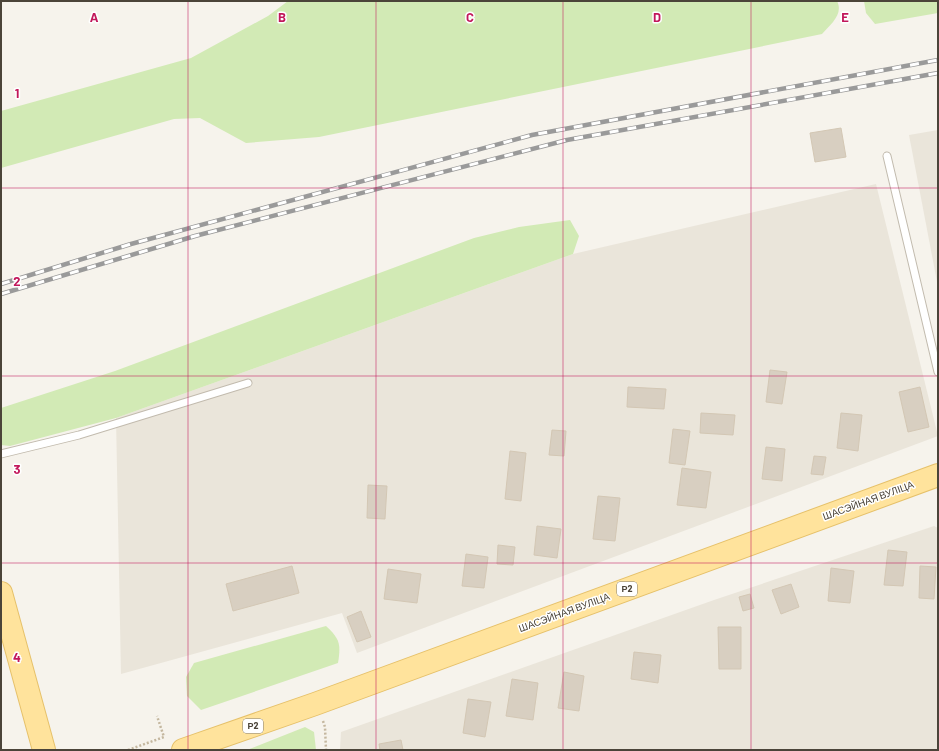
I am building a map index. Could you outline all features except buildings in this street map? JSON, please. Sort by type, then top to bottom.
[{"type":"main road","name":"ШАСЭЙНАЯ ВУЛІЦА","points":[[186,749],[315,704],[938,475]]},
{"type":"main road","points":[[1,593],[44,750]]},
{"type":"main road","points":[[29,750],[35,718]]},
{"type":"lane","points":[[888,156],[938,372]]},
{"type":"lane","points":[[1,454],[79,435],[248,382]]},
{"type":"path","points":[[315,704],[326,727],[326,750]]},
{"type":"path","points":[[128,750],[164,737],[157,716]]},
{"type":"shaded area","points":[[938,130],[938,287],[909,135]]},
{"type":"shaded area","points":[[876,184],[938,436],[357,653],[342,613],[121,674],[116,418],[573,254]]},
{"type":"shaded area","points":[[934,526],[938,528],[938,750],[340,750],[341,732],[714,600]]},
{"type":"green space","points":[[288,1],[837,1],[839,10],[835,19],[822,34],[319,137],[246,143],[200,118],[174,119],[1,168],[1,111],[191,58],[268,16]]},
{"type":"green space","points":[[864,1],[938,1],[938,13],[875,24],[866,13]]},
{"type":"green space","points":[[570,220],[579,236],[573,254],[116,418],[10,446],[1,445],[1,408],[115,371],[474,238],[519,227]]},
{"type":"green space","points":[[326,626],[337,638],[339,646],[338,663],[201,710],[187,696],[186,677],[194,663]]},
{"type":"green space","points":[[305,727],[314,732],[316,750],[247,750]]},
{"type":"railway","points":[[1,284],[131,244],[532,135],[938,60]]},
{"type":"railway","points":[[1,294],[195,236],[567,140],[938,73]]}]
